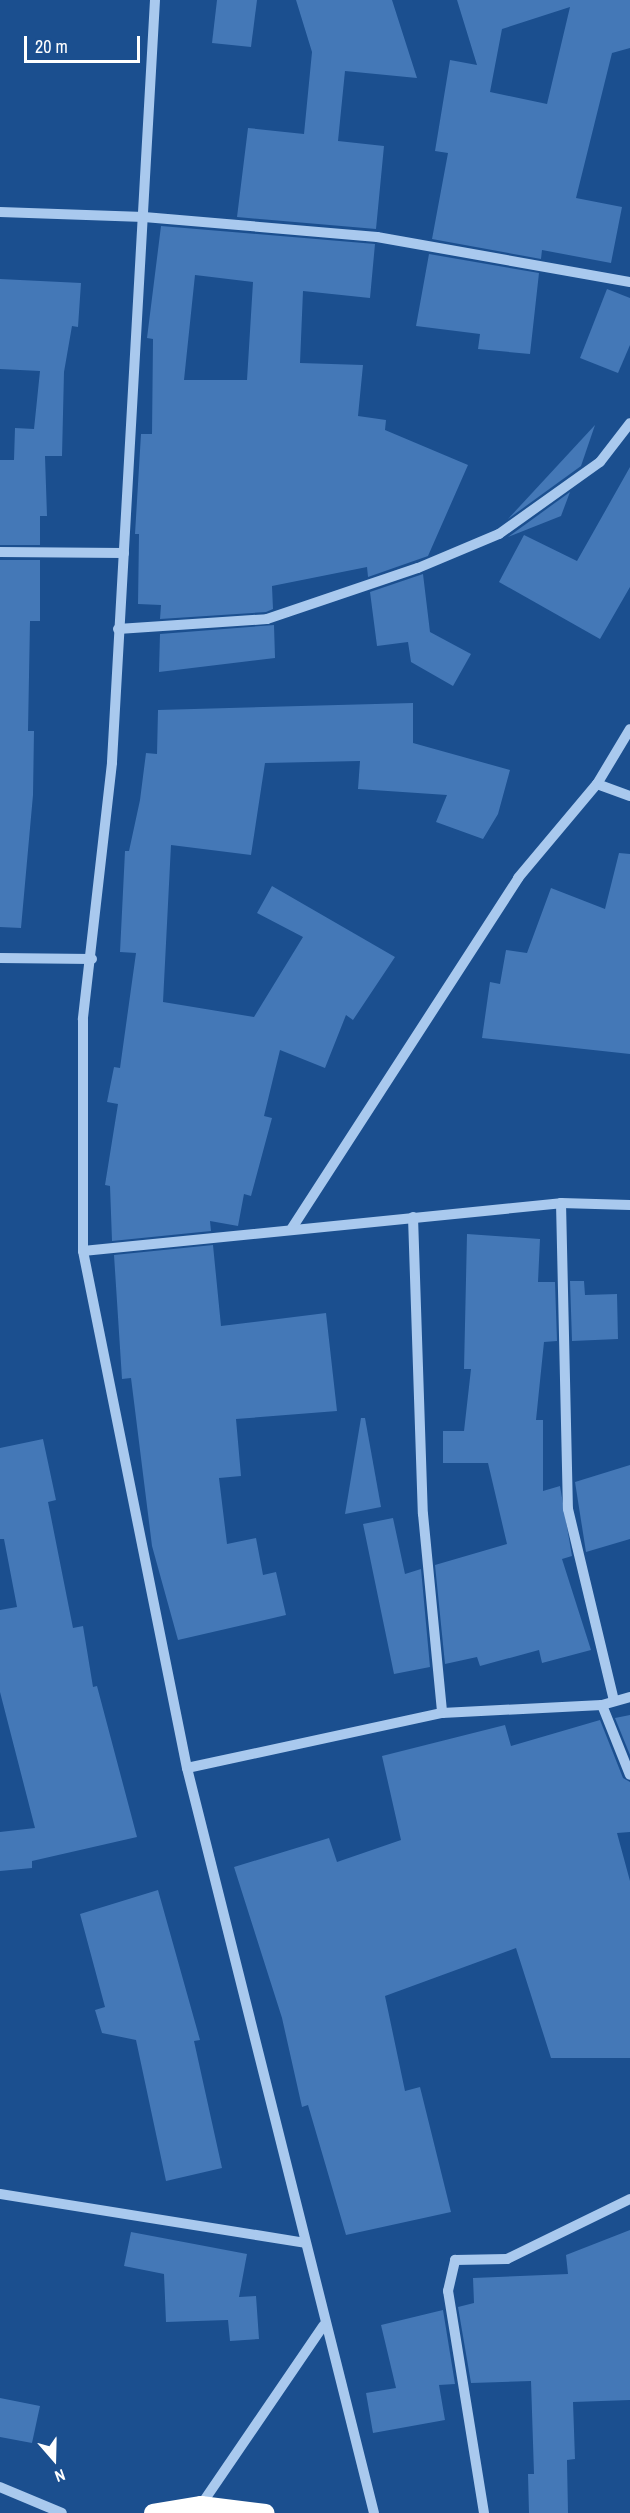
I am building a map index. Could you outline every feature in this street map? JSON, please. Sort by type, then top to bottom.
[{"type":"highway","points":[[153,2513],[201,2505],[266,2513]]},
{"type":"street","points":[[155,0],[112,763],[92,959],[83,1019],[83,1251],[187,1768],[305,2243],[323,2326],[374,2513]]},
{"type":"street","points":[[0,212],[144,217],[377,237],[630,282]]},
{"type":"street","points":[[118,629],[267,619],[418,568],[499,534],[600,462],[630,423]]},
{"type":"street","points":[[0,552],[124,553]]},
{"type":"street","points":[[292,1228],[518,878],[597,784],[630,729]]},
{"type":"street","points":[[597,784],[630,796]]},
{"type":"street","points":[[0,958],[92,959]]},
{"type":"street","points":[[83,1251],[292,1228],[561,1203],[630,1205]]},
{"type":"street","points":[[561,1203],[568,1509],[614,1700]]},
{"type":"street","points":[[413,1217],[423,1514],[442,1713]]},
{"type":"street","points":[[187,1768],[442,1713],[602,1705],[630,1697]]},
{"type":"street","points":[[602,1705],[630,1775]]},
{"type":"street","points":[[0,2194],[305,2243]]},
{"type":"street","points":[[484,2513],[448,2291],[455,2260],[507,2259],[630,2199]]},
{"type":"street","points":[[201,2505],[323,2326]]},
{"type":"street","points":[[0,2487],[62,2513]]},
{"type":"building","points":[[217,0],[257,0],[251,47],[212,43]]},
{"type":"building","points":[[296,0],[392,0],[417,78],[345,71],[338,141],[384,146],[376,229],[237,217],[248,128],[304,134],[312,52]]},
{"type":"building","points":[[457,0],[630,0],[630,48],[612,53],[576,198],[622,207],[611,263],[542,250],[541,259],[432,239],[448,153],[435,151],[450,60],[477,65]],"holes":[[[570,7],[547,104],[490,92],[502,29]]]},
{"type":"building","points":[[161,226],[375,244],[370,298],[303,291],[300,363],[363,365],[358,416],[386,420],[385,430],[468,465],[428,556],[368,577],[367,567],[272,586],[273,609],[266,612],[160,619],[161,605],[138,604],[139,534],[135,534],[141,434],[152,434],[153,339],[147,338]],"holes":[[[195,275],[253,282],[247,380],[184,380]]]},
{"type":"building","points":[[429,254],[539,273],[530,354],[478,349],[480,334],[416,326]]},
{"type":"building","points":[[0,279],[81,283],[78,327],[72,326],[64,372],[62,456],[45,456],[47,516],[40,516],[40,545],[0,545],[0,460],[14,460],[15,428],[34,429],[40,371],[0,369]]},
{"type":"building","points":[[607,289],[630,298],[630,345],[618,373],[580,358]]},
{"type":"building","points":[[595,425],[581,466],[508,519]]},
{"type":"building","points":[[630,467],[630,587],[600,639],[499,582],[524,535],[577,561]]},
{"type":"building","points":[[570,492],[561,516],[508,537]]},
{"type":"building","points":[[0,560],[40,560],[40,621],[30,621],[28,731],[34,731],[33,795],[21,928],[0,927]]},
{"type":"building","points":[[423,574],[430,632],[471,654],[453,686],[411,662],[408,642],[377,646],[370,592]]},
{"type":"building","points":[[274,625],[275,658],[159,672],[160,634]]},
{"type":"building","points":[[413,703],[413,743],[510,770],[498,814],[483,839],[436,822],[447,795],[358,789],[360,761],[265,763],[251,855],[171,845],[163,1002],[254,1017],[303,937],[257,913],[272,886],[395,957],[353,1020],[346,1015],[325,1068],[280,1050],[264,1116],[272,1118],[251,1196],[244,1194],[238,1226],[210,1221],[211,1231],[112,1241],[110,1186],[105,1185],[118,1104],[107,1102],[114,1067],[120,1068],[136,953],[120,952],[125,851],[129,851],[140,800],[146,753],[157,754],[158,710]]},
{"type":"building","points":[[619,853],[630,854],[630,1054],[482,1038],[490,982],[500,984],[506,950],[527,953],[551,888],[605,909]]},
{"type":"building","points":[[467,1234],[540,1239],[538,1282],[555,1282],[557,1341],[544,1342],[536,1420],[543,1420],[543,1491],[560,1486],[572,1556],[562,1559],[591,1650],[542,1663],[539,1650],[480,1666],[477,1657],[445,1664],[435,1565],[507,1544],[488,1463],[443,1463],[443,1431],[464,1431],[471,1369],[464,1369]]},
{"type":"building","points":[[213,1245],[221,1326],[326,1313],[337,1411],[236,1419],[241,1476],[219,1478],[227,1544],[256,1538],[263,1575],[276,1572],[286,1615],[178,1640],[152,1546],[131,1378],[122,1379],[114,1255]]},
{"type":"building","points":[[570,1281],[584,1281],[585,1295],[617,1294],[618,1339],[572,1341]]},
{"type":"building","points":[[361,1418],[365,1418],[381,1507],[345,1514]]},
{"type":"building","points":[[43,1439],[56,1500],[48,1502],[73,1628],[83,1626],[93,1687],[97,1686],[137,1837],[32,1861],[32,1868],[0,1871],[0,1832],[35,1828],[0,1692],[0,1610],[17,1607],[4,1539],[0,1539],[0,1448]]},
{"type":"building","points":[[630,1465],[630,1539],[586,1552],[575,1482]]},
{"type":"building","points":[[393,1518],[405,1574],[421,1569],[430,1667],[394,1674],[363,1524]]},
{"type":"building","points":[[630,1715],[630,1755],[615,1718]]},
{"type":"building","points":[[600,1720],[623,1778],[630,1782],[630,1832],[617,1833],[630,1881],[630,2058],[551,2058],[516,1948],[385,1996],[405,2091],[420,2087],[451,2212],[346,2235],[308,2105],[302,2107],[282,2018],[234,1867],[329,1838],[337,1862],[401,1840],[382,1756],[505,1725],[511,1746]]},
{"type":"building","points":[[158,1890],[200,2040],[194,2041],[222,2168],[166,2181],[136,2040],[102,2033],[95,2010],[105,2007],[80,1914]]},
{"type":"building","points":[[630,2230],[630,2400],[573,2402],[575,2459],[567,2460],[568,2513],[529,2513],[528,2474],[534,2474],[531,2381],[471,2383],[458,2307],[474,2303],[473,2278],[568,2274],[566,2255]]},
{"type":"building","points":[[131,2232],[247,2254],[239,2297],[256,2296],[259,2339],[230,2341],[228,2320],[166,2322],[164,2274],[124,2266]]},
{"type":"building","points":[[443,2310],[455,2384],[439,2385],[445,2420],[373,2433],[366,2393],[396,2388],[381,2325]]},
{"type":"building","points":[[0,2398],[40,2406],[32,2443],[0,2437]]}]
